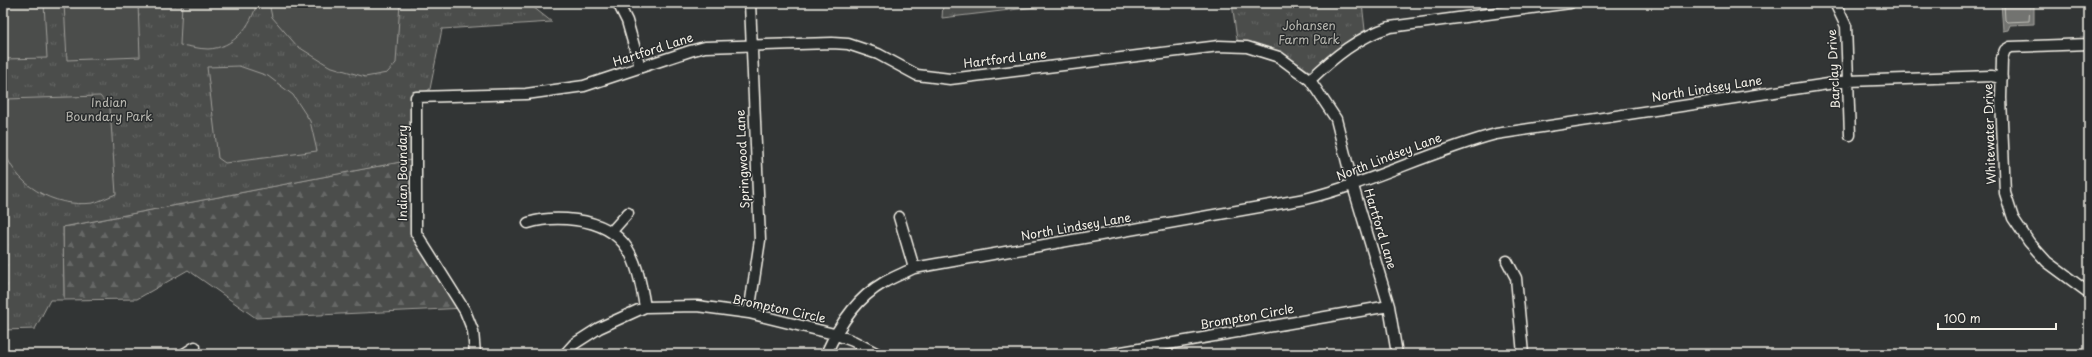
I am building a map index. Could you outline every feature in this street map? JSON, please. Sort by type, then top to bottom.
[{"type":"street","points":[[618,3],[627,21],[640,67]]},
{"type":"street","name":"Springwood Lane","points":[[749,313],[760,240],[750,3]]},
{"type":"street","points":[[1310,80],[1346,48],[1364,37],[1390,27],[1570,3]]},
{"type":"street","name":"Barclay Drive","points":[[1835,3],[1846,26],[1850,135]]},
{"type":"street","name":"Hartford Lane","points":[[416,97],[526,94],[584,86],[705,47],[832,43],[848,44],[878,54],[917,75],[950,79],[1233,45],[1263,51],[1279,57],[1310,80],[1336,119],[1353,186],[1389,306],[1397,354]]},
{"type":"street","name":"Whitewater Drive","points":[[2089,44],[2010,47],[2002,55],[2003,169],[2005,193],[2013,218],[2029,242],[2047,262],[2089,293]]},
{"type":"street","name":"North Lindsey Lane","points":[[826,354],[834,334],[860,302],[882,283],[914,268],[1289,203],[1353,186],[1463,143],[1496,134],[1848,81],[1991,76],[2002,78]]},
{"type":"street","name":"Indian Boundary","points":[[416,97],[416,233],[465,311],[473,331],[475,354]]},
{"type":"street","points":[[612,231],[628,214]]},
{"type":"street","points":[[899,217],[914,268]]},
{"type":"street","points":[[528,223],[544,218],[570,219],[588,222],[612,231],[630,253],[636,264],[646,307]]},
{"type":"street","points":[[1507,261],[1516,278],[1523,354]]},
{"type":"street","name":"Brompton Circle","points":[[564,354],[574,344],[599,328],[646,307],[697,306],[749,313],[834,334],[853,341],[878,354]]},
{"type":"street","name":"Brompton Circle","points":[[1110,354],[1389,306]]},
{"type":"street","points":[[184,354],[195,347]]},
{"type":"green space","name":"Indian Boundary Park","points":[[3,3],[528,3],[552,22],[442,29],[430,89],[416,97],[416,159],[63,227],[64,300],[50,300],[35,329],[3,330]]},
{"type":"green space","points":[[3,3],[44,3],[47,58],[3,59]]},
{"type":"green space","points":[[64,3],[138,3],[140,57],[67,60]]},
{"type":"green space","points":[[182,3],[257,3],[246,27],[233,40],[226,45],[217,48],[201,49],[180,45]]},
{"type":"green space","points":[[269,3],[400,3],[396,63],[387,73],[365,77],[329,66],[297,46],[272,17]]},
{"type":"green space","points":[[943,3],[1070,3],[942,18]]},
{"type":"green space","name":"Johansen Farm Park","points":[[1232,3],[1362,3],[1365,30],[1342,45],[1316,68],[1309,71],[1293,60],[1270,48],[1237,40]]},
{"type":"green space","points":[[239,66],[268,76],[293,95],[310,121],[317,151],[225,163],[218,158],[207,67]]},
{"type":"green space","points":[[100,96],[110,108],[116,194],[93,203],[78,204],[64,202],[50,197],[37,191],[25,182],[15,172],[3,145],[2,122],[7,99]]},
{"type":"green space","points":[[420,158],[420,232],[466,308],[256,318],[188,270],[137,299],[64,300],[63,227]]},
{"type":"water","points":[[2001,3],[2034,3],[2034,24],[2010,25],[2008,30],[2003,31]]}]
